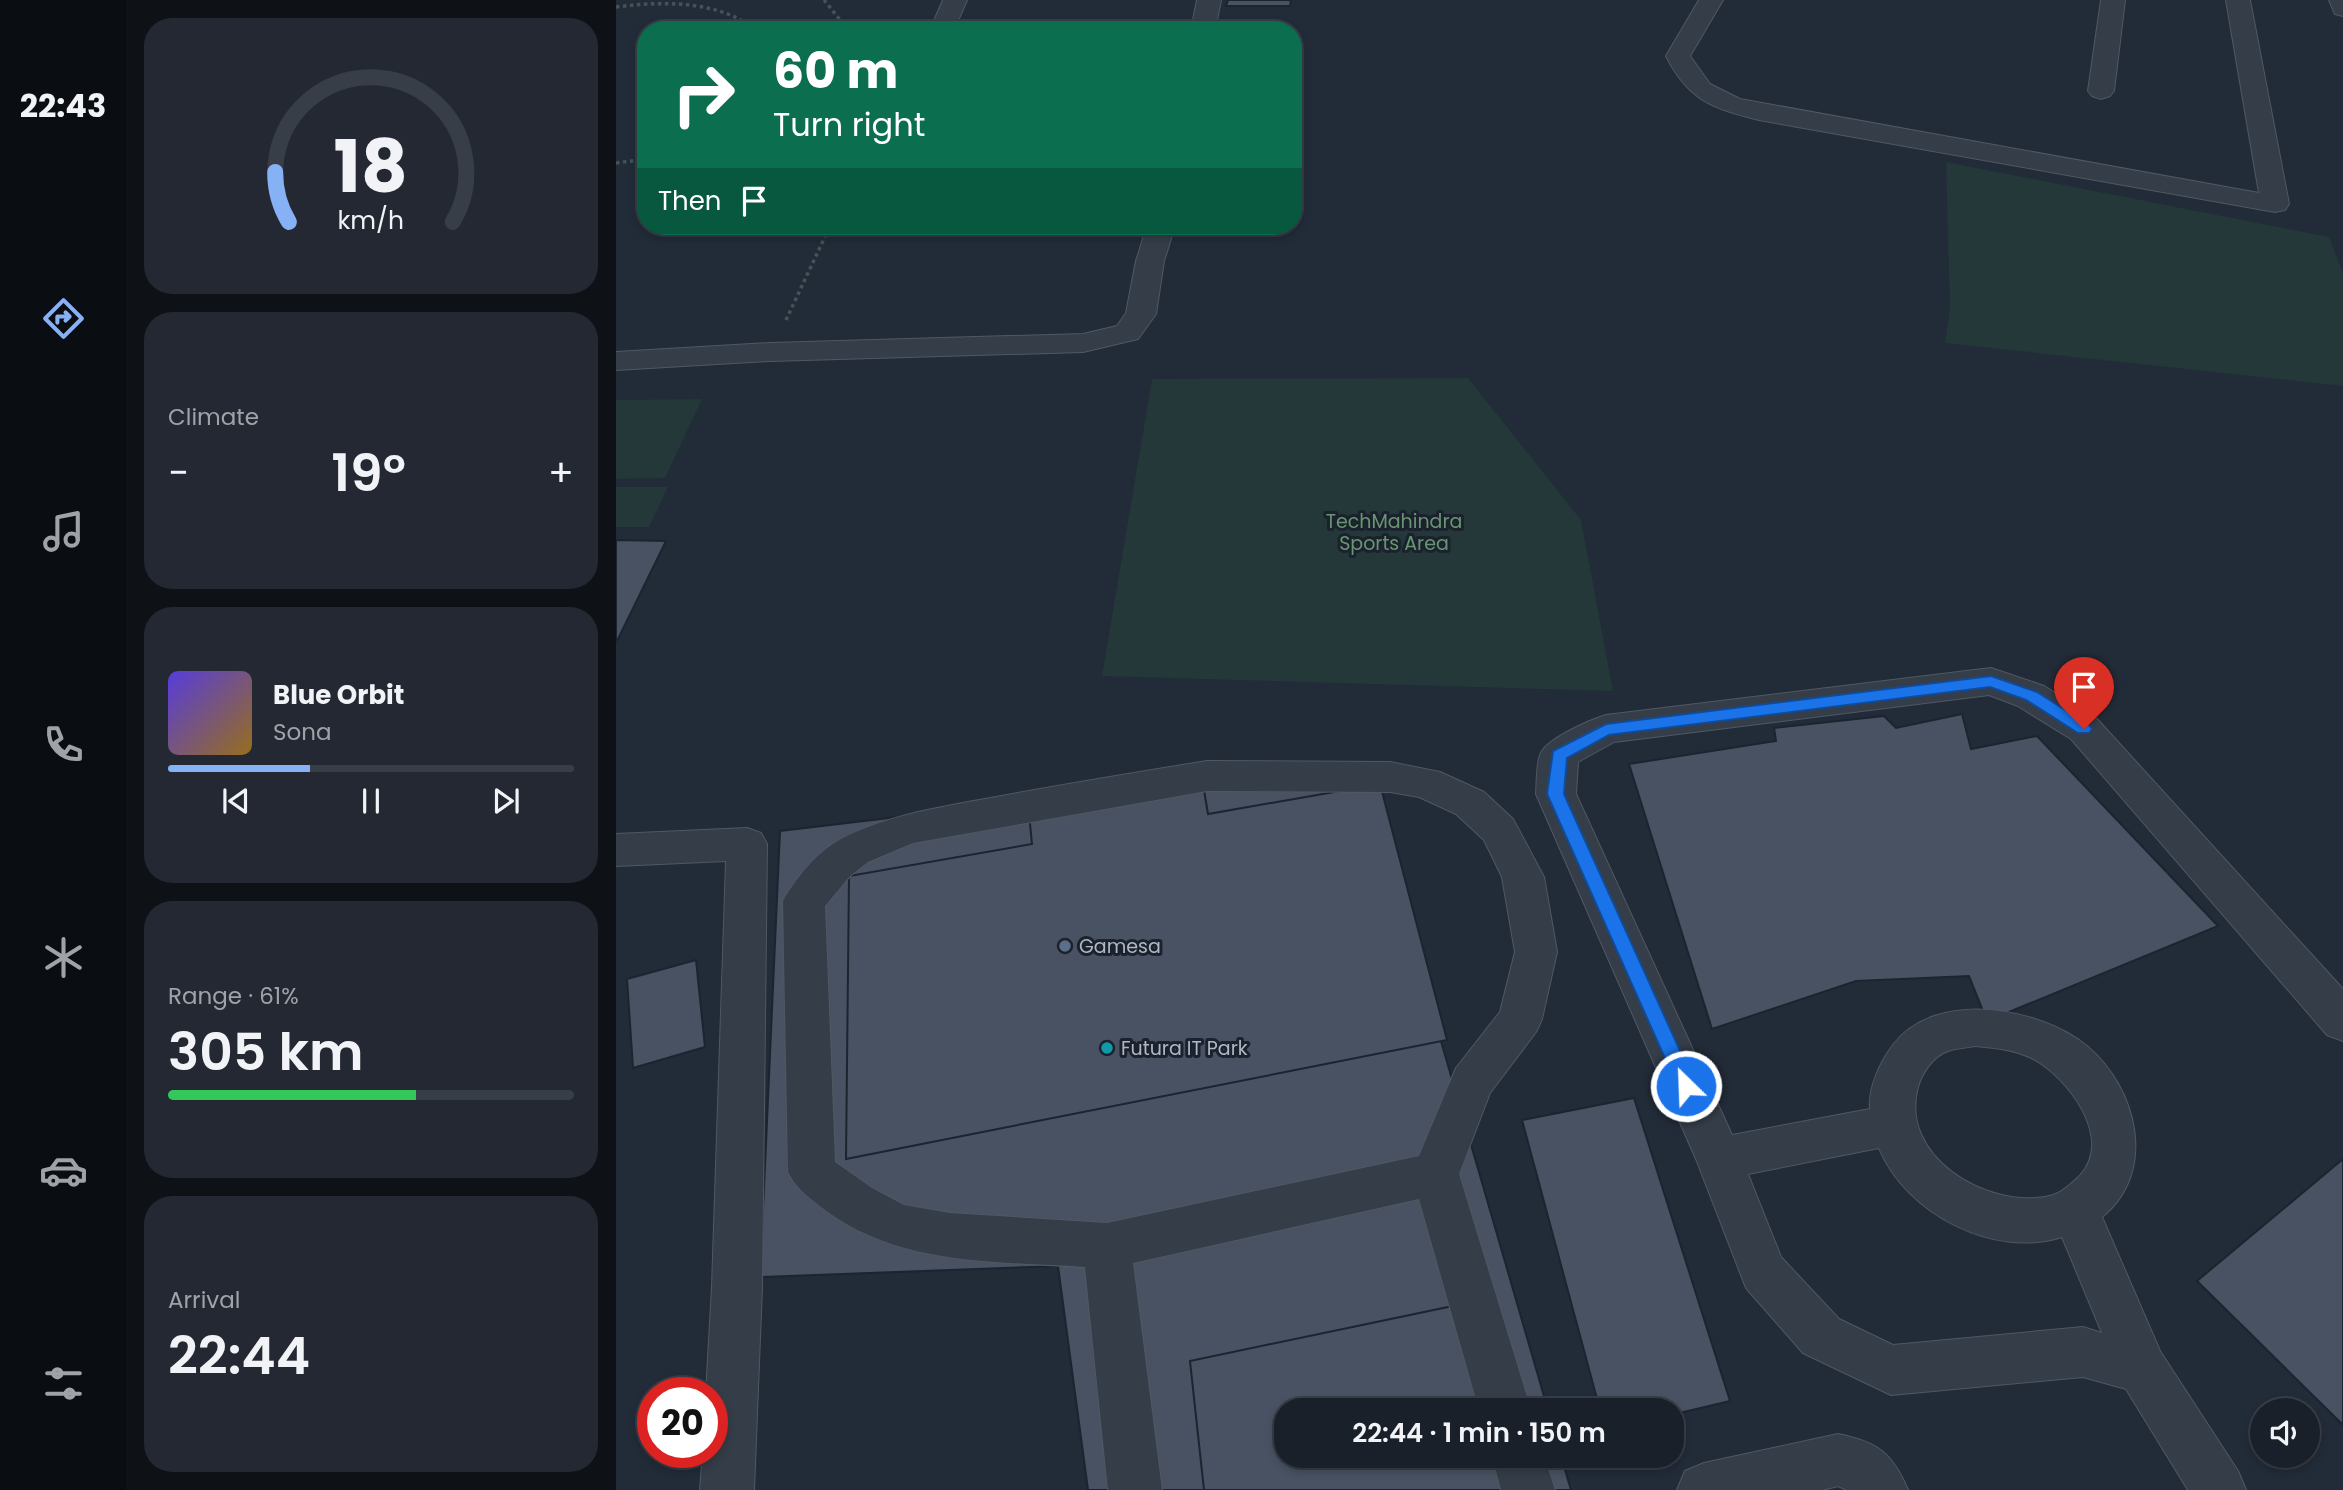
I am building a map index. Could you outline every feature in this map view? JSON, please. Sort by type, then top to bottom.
[{"type":"street","points":[[946,21],[955,0]]},
{"type":"street","points":[[1205,21],[1209,0]]},
{"type":"street","points":[[1711,0],[1678,56],[1689,80],[1719,101],[1759,112],[2275,204],[2238,0]]},
{"type":"street","points":[[2101,91],[2113,0]]},
{"type":"street","points":[[2341,0],[2343,9]]},
{"type":"street","points":[[616,361],[771,352],[1083,343],[1127,334],[1140,314],[1150,261],[1158,235]]},
{"type":"street","points":[[2142,1369],[2083,1353],[1891,1370],[1821,1336],[1763,1272],[1719,1159],[1556,794],[1559,755],[1606,729],[1991,681],[2031,696],[2084,729],[2328,1001],[2343,1022]]},
{"type":"street","points":[[1435,1174],[1107,1246],[950,1235],[898,1226],[855,1204],[812,1172],[804,901],[836,865],[855,851],[907,829],[1207,776],[1390,777],[1426,783],[1469,803],[1499,830],[1522,877],[1536,952],[1520,1019],[1472,1082],[1435,1174],[1501,1398]]},
{"type":"street","points":[[616,850],[747,844],[737,1287],[727,1490]]},
{"type":"street","points":[[1973,1027],[2015,1031],[2056,1049],[2089,1078],[2109,1114],[2115,1151],[2102,1185],[2075,1210],[2042,1221],[2004,1221],[1965,1208],[1932,1186],[1907,1157],[1892,1125],[1892,1088],[1908,1057],[1936,1035],[1973,1027]]},
{"type":"street","points":[[1719,1159],[1892,1125]]},
{"type":"street","points":[[2075,1210],[2142,1369],[2219,1490]]},
{"type":"street","points":[[1107,1246],[1135,1490]]},
{"type":"street","points":[[1704,1490],[1838,1460],[1861,1465],[1881,1490]]},
{"type":"street","points":[[1522,1468],[1528,1490]]},
{"type":"path","points":[[616,7],[670,0],[693,2],[738,13],[747,21]]},
{"type":"path","points":[[824,0],[841,21]]},
{"type":"path","points":[[616,163],[637,160]]},
{"type":"path","points":[[771,352],[826,235]]},
{"type":"green space","points":[[1946,162],[2329,237],[2343,273],[2343,386],[1945,343],[1950,308]]},
{"type":"green space","name":"TechMahindra Sports Area","points":[[1468,378],[1581,520],[1613,691],[1102,676],[1152,379]]},
{"type":"green space","points":[[702,399],[665,478],[616,479],[616,400]]},
{"type":"green space","points":[[616,487],[668,487],[649,527],[616,527]]},
{"type":"building","points":[[1228,0],[1291,0],[1290,6],[1226,6]]},
{"type":"building","points":[[616,540],[666,541],[616,643]]},
{"type":"building","points":[[1962,714],[1971,749],[2037,736],[2218,926],[1987,1021],[1969,976],[1856,981],[1712,1029],[1629,764],[1776,741],[1774,728],[1884,716],[1896,728]]},
{"type":"building","name":"Futura IT Park","points":[[1360,762],[1545,1398],[1274,1398],[1274,1468],[1565,1468],[1571,1490],[1088,1490],[1058,1266],[760,1277],[780,831]]},
{"type":"building","points":[[1203,784],[1208,814],[1380,784],[1447,1040],[846,1159],[849,876],[1032,844],[1029,814]]},
{"type":"building","points":[[696,960],[705,1047],[633,1068],[627,979]]},
{"type":"building","points":[[1634,1098],[1730,1401],[1684,1412],[1684,1398],[1597,1398],[1522,1120]]},
{"type":"building","points":[[2343,1159],[2343,1425],[2320,1402],[2320,1398],[2316,1398],[2197,1281]]},
{"type":"building","points":[[1472,1302],[1494,1398],[1274,1398],[1274,1468],[1510,1468],[1515,1490],[1204,1490],[1190,1361]]},
{"type":"place","name":"Gamesa","points":[[1065,946]]},
{"type":"place","name":"Futura IT Park","points":[[1107,1048]]},
{"type":"route","points":[[1686,1086],[1556,794],[1559,755],[1606,729],[1991,681],[2031,696],[2084,729]]}]
